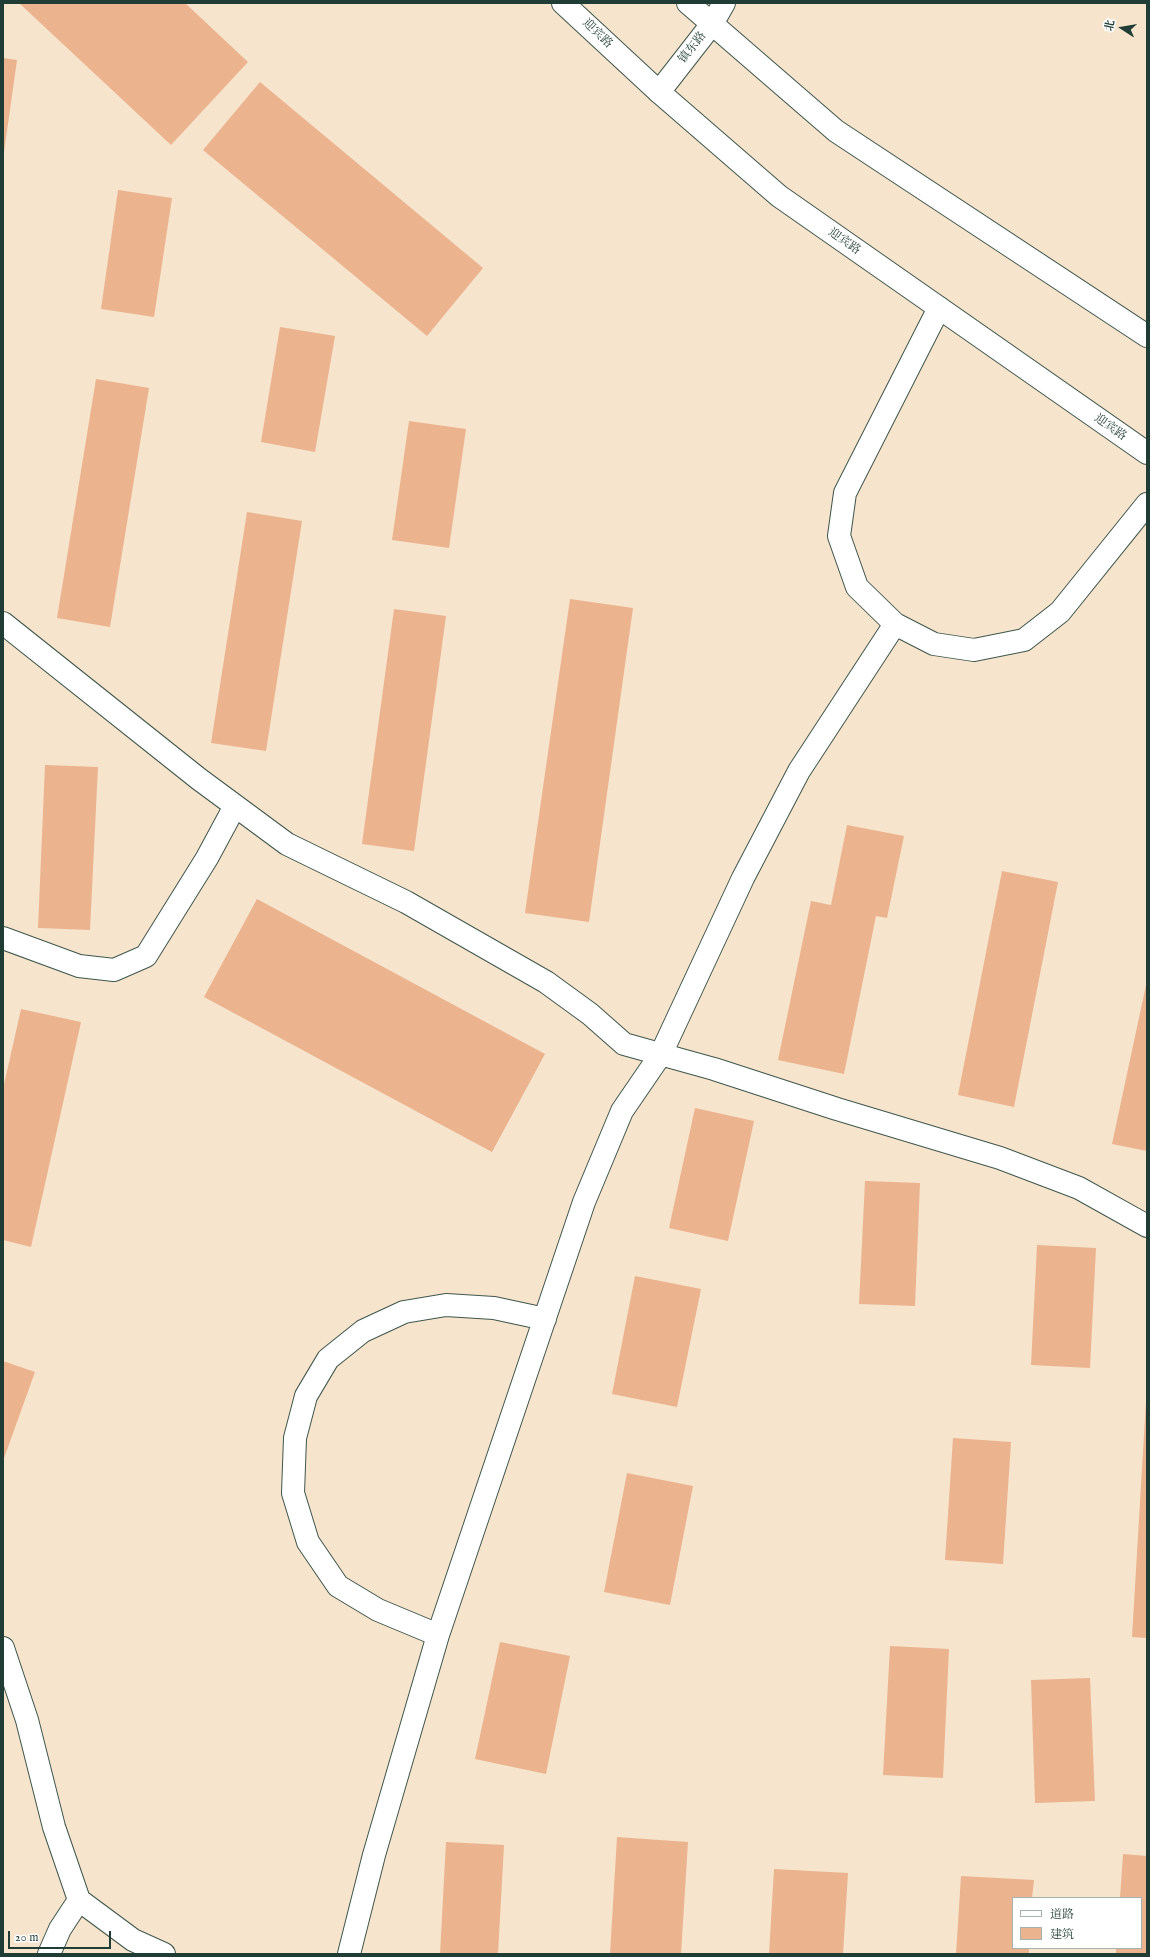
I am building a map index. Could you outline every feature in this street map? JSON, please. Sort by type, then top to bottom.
[{"type":"street","name":"迎宾路","points":[[563,3],[660,92],[779,196],[1147,454]]},
{"type":"street","points":[[688,3],[836,131],[1147,336]]},
{"type":"street","name":"镇东路","points":[[660,92],[712,24],[724,3]]},
{"type":"street","points":[[939,308],[845,493],[839,536],[857,587],[895,624],[934,644],[974,650],[1024,640],[1060,612],[1147,504]]},
{"type":"street","points":[[3,623],[235,806],[287,844],[406,902],[546,982],[590,1014],[624,1044],[1000,1158],[1079,1188],[1147,1226]]},
{"type":"street","points":[[349,1954],[374,1855],[438,1635],[584,1202],[622,1111],[661,1054],[743,878],[799,771],[895,624]]},
{"type":"street","points":[[3,938],[79,966],[114,970],[146,956],[207,858],[235,806]]},
{"type":"street","points":[[438,1635],[378,1610],[338,1586],[308,1542],[293,1493],[295,1438],[306,1396],[328,1359],[363,1331],[404,1312],[446,1305],[494,1308],[545,1319]]},
{"type":"street","points":[[3,1648],[27,1720],[54,1828],[79,1900],[133,1940],[164,1954]]},
{"type":"street","points":[[49,1954],[60,1929],[79,1900]]},
{"type":"building","points":[[19,3],[185,3],[248,62],[171,145]]},
{"type":"building","points":[[3,58],[17,60],[4,152],[3,152]]},
{"type":"building","points":[[260,82],[483,268],[427,336],[203,150]]},
{"type":"building","points":[[118,190],[172,198],[154,317],[101,309]]},
{"type":"building","points":[[280,327],[335,336],[315,452],[261,442]]},
{"type":"building","points":[[96,379],[149,388],[110,627],[57,618]]},
{"type":"building","points":[[409,421],[466,429],[449,548],[392,540]]},
{"type":"building","points":[[247,512],[302,521],[266,751],[211,743]]},
{"type":"building","points":[[570,599],[633,608],[589,922],[525,913]]},
{"type":"building","points":[[394,609],[446,616],[414,851],[362,844]]},
{"type":"building","points":[[45,765],[98,767],[90,930],[38,928]]},
{"type":"building","points":[[847,825],[904,836],[887,918],[876,916],[844,1074],[778,1060],[811,901],[831,905]]},
{"type":"building","points":[[1002,871],[1058,882],[1014,1107],[958,1095]]},
{"type":"building","points":[[257,899],[545,1054],[492,1152],[204,997]]},
{"type":"building","points":[[1147,985],[1147,1151],[1112,1144]]},
{"type":"building","points":[[21,1009],[81,1022],[31,1247],[3,1240],[3,1089]]},
{"type":"building","points":[[695,1108],[754,1121],[728,1241],[669,1228]]},
{"type":"building","points":[[865,1181],[920,1183],[915,1306],[859,1304]]},
{"type":"building","points":[[1037,1245],[1096,1248],[1090,1368],[1031,1365]]},
{"type":"building","points":[[635,1276],[701,1289],[677,1407],[612,1394]]},
{"type":"building","points":[[3,1361],[35,1372],[3,1461]]},
{"type":"building","points":[[1147,1401],[1147,1638],[1132,1637]]},
{"type":"building","points":[[953,1438],[1011,1442],[1003,1564],[945,1560]]},
{"type":"building","points":[[627,1473],[693,1486],[670,1605],[604,1592]]},
{"type":"building","points":[[500,1642],[570,1656],[546,1774],[475,1759]]},
{"type":"building","points":[[890,1646],[949,1649],[943,1778],[883,1775]]},
{"type":"building","points":[[1090,1678],[1095,1801],[1035,1803],[1031,1680]]},
{"type":"building","points":[[617,1837],[688,1842],[681,1954],[610,1954]]},
{"type":"building","points":[[446,1842],[504,1845],[498,1954],[440,1954]]},
{"type":"building","points":[[1123,1854],[1147,1856],[1147,1954],[1116,1954],[1116,1949],[1142,1949],[1142,1897],[1120,1897]]},
{"type":"building","points":[[774,1869],[848,1873],[843,1954],[769,1954]]},
{"type":"building","points":[[961,1876],[1034,1880],[1032,1897],[1012,1897],[1012,1949],[1029,1949],[1029,1954],[956,1954]]}]
